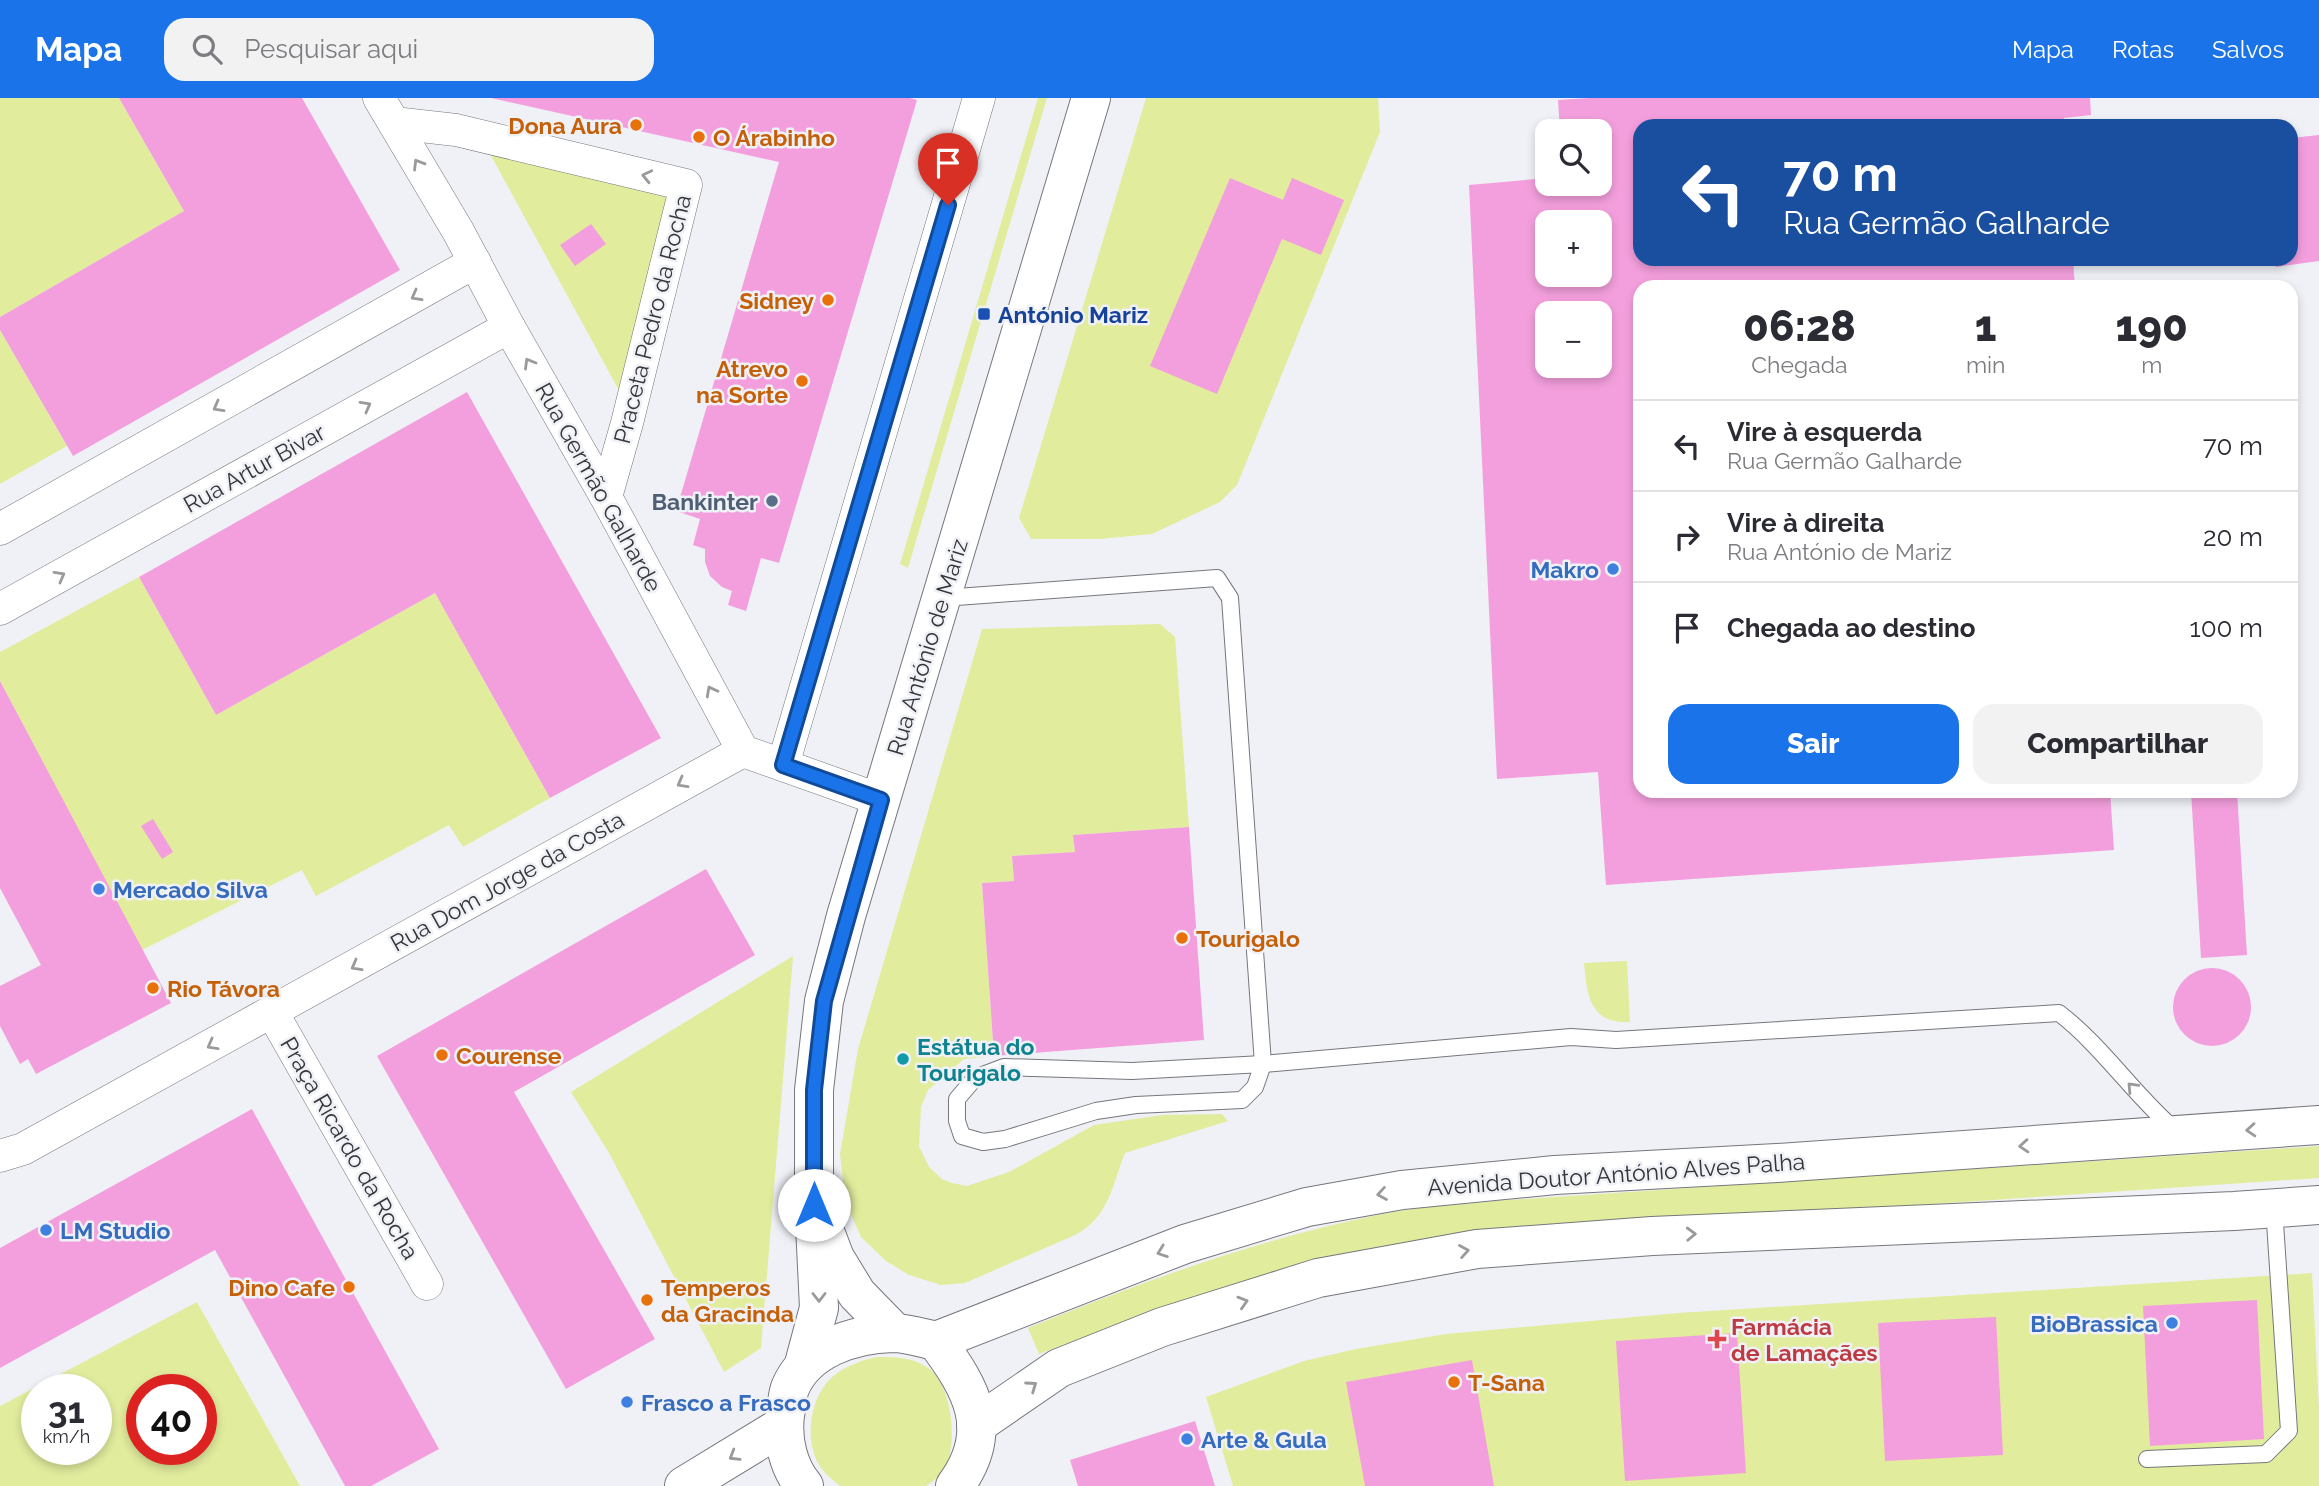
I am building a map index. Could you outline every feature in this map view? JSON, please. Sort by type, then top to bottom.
[{"type":"street","points":[[783,765],[979,98]]},
{"type":"street","name":"Rua António de Mariz","points":[[804,1486],[798,1479],[788,1454],[784,1425],[789,1390],[804,1364],[820,1308],[814,1205],[814,1090],[824,1001],[881,800],[1091,98]]},
{"type":"street","name":"Rua Germão Galharde","points":[[386,110],[475,262],[606,497],[743,751]]},
{"type":"street","name":"Praceta Pedro da Rocha","points":[[386,110],[456,130],[687,185],[606,497]]},
{"type":"street","points":[[0,529],[475,262]]},
{"type":"street","name":"Rua Artur Bivar","points":[[0,609],[509,327]]},
{"type":"street","points":[[743,751],[881,800]]},
{"type":"street","name":"Rua Dom Jorge da Costa","points":[[0,1156],[23,1149],[743,751]]},
{"type":"street","name":"Praça Ricardo da Rocha","points":[[272,1012],[427,1284]]},
{"type":"street","name":"Avenida Doutor António Alves Palha","points":[[936,1340],[1185,1244],[1307,1208],[1402,1190],[1555,1175],[1805,1161],[2319,1125]]},
{"type":"street","points":[[814,1205],[835,1258],[857,1294],[895,1333]]},
{"type":"street","points":[[976,1425],[1059,1368],[1162,1327],[1318,1278],[1477,1249],[1652,1236],[2319,1205]]},
{"type":"street","points":[[804,1364],[832,1346],[862,1337],[895,1333],[936,1340],[973,1398],[976,1425],[974,1446],[966,1470],[954,1486]]},
{"type":"street","points":[[684,1486],[784,1425]]},
{"type":"lane","points":[[941,598],[1217,578],[1230,598],[1263,1064],[1255,1087],[1242,1100],[1136,1105],[1096,1111],[1005,1139],[983,1142],[962,1136],[957,1121],[957,1099],[975,1078],[1004,1067],[1132,1071],[1263,1064],[1571,1037],[1616,1040],[2059,1013],[2077,1027],[2154,1111],[2181,1135]]},
{"type":"lane","points":[[2147,1459],[2266,1454],[2289,1431],[2274,1209]]},
{"type":"green space","points":[[0,98],[119,98],[184,211],[0,317]]},
{"type":"green space","points":[[1038,98],[1047,98],[908,568],[900,564]]},
{"type":"green space","points":[[1146,98],[1378,98],[1380,132],[1237,485],[1220,502],[1152,534],[1100,539],[1031,539],[1019,518]]},
{"type":"green space","points":[[489,152],[670,195],[621,394]]},
{"type":"green space","points":[[0,330],[67,446],[0,484]]},
{"type":"green space","points":[[139,577],[216,715],[435,593],[550,798],[463,847],[449,825],[316,896],[302,870],[142,950],[0,681],[0,652]]},
{"type":"green space","points":[[1160,624],[1175,637],[1189,827],[1074,835],[1075,852],[1012,856],[1014,881],[982,883],[994,1056],[964,1059],[928,1090],[921,1107],[919,1146],[929,1167],[942,1179],[967,1186],[1009,1172],[1094,1125],[1162,1115],[1222,1114],[1228,1121],[1125,1153],[1102,1210],[1086,1228],[1075,1235],[965,1283],[941,1285],[909,1275],[886,1261],[861,1237],[845,1200],[840,1154],[858,1049],[982,629]]},
{"type":"green space","points":[[793,956],[761,1348],[724,1372],[609,1153],[571,1092]]},
{"type":"green space","points":[[1627,961],[1630,1022],[1606,1018],[1593,1006],[1584,963]]},
{"type":"green space","points":[[2319,1146],[2319,1178],[1574,1228],[1171,1304],[1039,1354],[1028,1328],[1117,1293],[1254,1246],[1405,1210],[1494,1201]]},
{"type":"green space","points":[[2312,1273],[2319,1409],[2319,1486],[1233,1486],[1206,1397],[1304,1361],[1446,1334],[1678,1313]]},
{"type":"green space","points":[[197,1302],[300,1486],[0,1486],[0,1406],[21,1395],[21,1465],[112,1465],[112,1374],[61,1374]]},
{"type":"green space","points":[[876,1357],[913,1360],[926,1366],[939,1380],[944,1391],[951,1418],[949,1458],[942,1473],[926,1486],[840,1486],[823,1471],[816,1458],[812,1447],[811,1423],[816,1400],[833,1376],[857,1363]]},
{"type":"building","points":[[119,98],[302,98],[400,270],[73,456],[0,330],[0,317],[184,211]]},
{"type":"building","points":[[491,98],[917,100],[779,563],[761,558],[746,611],[728,605],[732,591],[722,587],[710,576],[705,562],[705,549],[693,545],[700,519],[676,511],[779,162]]},
{"type":"building","points":[[2090,98],[2091,115],[2064,119],[1633,119],[1633,266],[2074,266],[2074,280],[1633,280],[1633,798],[2110,798],[2114,850],[1606,885],[1598,772],[1497,779],[1469,185],[1535,179],[1535,196],[1612,196],[1612,119],[1559,119],[1558,100]]},
{"type":"building","points":[[2319,135],[2319,261],[2298,264],[2298,137]]},
{"type":"building","points":[[1230,178],[1283,200],[1292,178],[1344,200],[1321,255],[1282,239],[1217,394],[1150,366]]},
{"type":"building","points":[[591,224],[606,244],[575,266],[560,245]]},
{"type":"building","points":[[467,392],[661,738],[550,798],[435,593],[216,715],[139,577]]},
{"type":"building","points":[[0,681],[171,1003],[36,1074],[28,1059],[20,1064],[0,1026],[0,986],[41,965],[0,888]]},
{"type":"building","points":[[2191,798],[2237,798],[2247,955],[2201,958]]},
{"type":"building","points":[[153,819],[173,852],[162,859],[141,826]]},
{"type":"building","points":[[1189,827],[1204,1040],[994,1056],[982,883],[1014,881],[1012,856],[1075,852],[1073,835]]},
{"type":"building","points":[[706,869],[755,955],[514,1092],[655,1339],[566,1389],[377,1056]]},
{"type":"building","points":[[2204,968],[2220,968],[2234,974],[2245,985],[2251,999],[2251,1015],[2245,1029],[2234,1040],[2220,1046],[2204,1046],[2190,1040],[2179,1029],[2173,1015],[2173,999],[2179,985],[2190,974]]},
{"type":"building","points":[[252,1109],[439,1449],[371,1486],[345,1486],[215,1250],[0,1368],[0,1248]]},
{"type":"building","points":[[2257,1300],[2264,1439],[2150,1446],[2143,1306]]},
{"type":"building","points":[[1996,1317],[2003,1455],[1885,1461],[1878,1323]]},
{"type":"building","points":[[1737,1333],[1746,1473],[1625,1481],[1616,1341]]},
{"type":"building","points":[[1472,1360],[1494,1486],[1365,1486],[1346,1382]]},
{"type":"building","points":[[1195,1421],[1215,1486],[1078,1486],[1070,1460]]},
{"type":"place","name":"Dona Aura","points":[[636,125]]},
{"type":"place","name":"O Árabinho","points":[[699,137]]},
{"type":"place","name":"Sidney","points":[[828,300]]},
{"type":"place","name":"António Mariz","points":[[984,314]]},
{"type":"place","name":"Atrevo na Sorte","points":[[802,381]]},
{"type":"place","name":"Bankinter","points":[[772,501]]},
{"type":"place","name":"Makro","points":[[1613,569]]},
{"type":"place","name":"Mercado Silva","points":[[99,889]]},
{"type":"place","name":"Tourigalo","points":[[1182,938]]},
{"type":"place","name":"Rio Távora","points":[[153,988]]},
{"type":"place","name":"Courense","points":[[442,1055]]},
{"type":"place","name":"Estátua do Tourigalo","points":[[903,1059]]},
{"type":"place","name":"LM Studio","points":[[46,1230]]},
{"type":"place","name":"Dino Cafe","points":[[349,1287]]},
{"type":"place","name":"Temperos da Gracinda","points":[[647,1300]]},
{"type":"place","name":"BioBrassica","points":[[2172,1323]]},
{"type":"place","name":"Farmácia de Lamaçães","points":[[1717,1339]]},
{"type":"place","name":"T-Sana","points":[[1454,1382]]},
{"type":"place","name":"Frasco a Frasco","points":[[627,1402]]},
{"type":"place","name":"Arte & Gula","points":[[1187,1439]]},
{"type":"route","points":[[814,1205],[814,1090],[824,1001],[881,800],[783,765],[948,205]]}]
